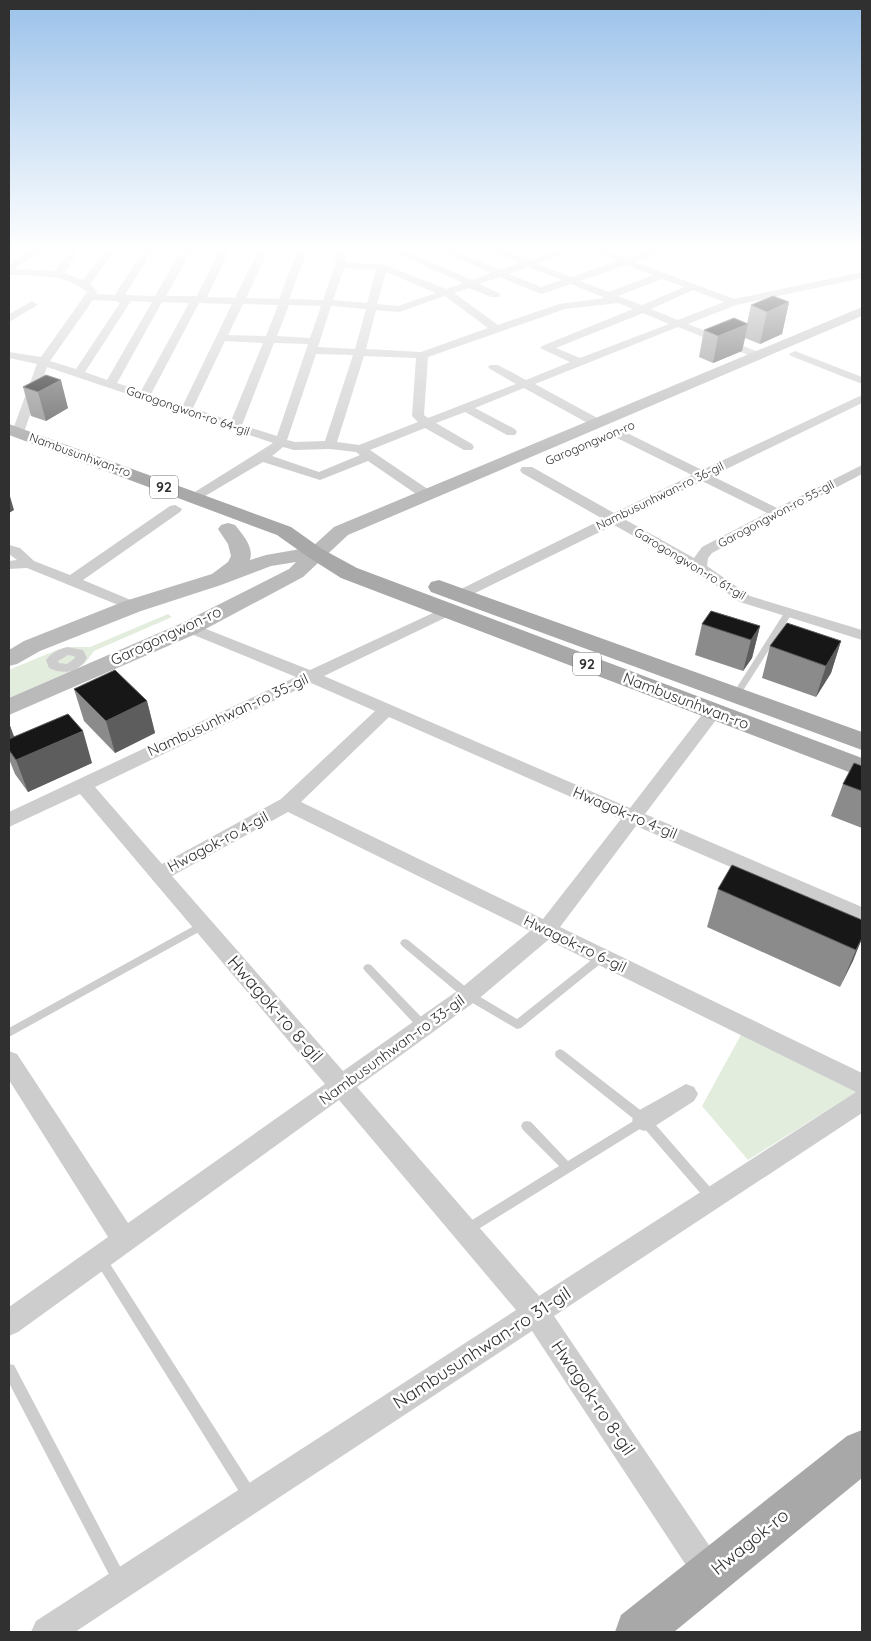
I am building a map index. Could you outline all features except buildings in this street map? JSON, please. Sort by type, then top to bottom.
[{"type":"main road","name":"Garogongwon-ro","points":[[9,707],[190,628],[296,573],[341,531],[827,326]]},
{"type":"main road","name":"Garogongwon-ro","points":[[483,489],[861,326]]},
{"type":"main road","name":"Nambusunhwan-ro","points":[[12,436],[195,498],[284,531],[349,573],[454,603],[736,695],[862,741]]},
{"type":"main road","name":"Nambusunhwan-ro","points":[[12,436],[175,509],[266,543],[316,553]]},
{"type":"main road","points":[[214,581],[233,569],[241,560],[242,552],[228,529]]},
{"type":"main road","name":"Garogongwon-ro","points":[[11,657],[32,646],[134,606],[214,581],[266,561],[316,553],[356,543]]},
{"type":"main road","name":"Nambusunhwan-ro","points":[[454,603],[713,712],[862,768]]},
{"type":"main road","name":"Hwagok-ro","points":[[638,1632],[862,1451]]},
{"type":"street","points":[[12,436],[43,362],[69,326]]},
{"type":"street","points":[[78,374],[110,326]]},
{"type":"street","points":[[110,384],[144,326]]},
{"type":"street","points":[[144,396],[182,326]]},
{"type":"street","points":[[186,410],[226,326]]},
{"type":"street","points":[[235,427],[276,326]]},
{"type":"street","points":[[195,498],[276,448],[284,434],[319,326]]},
{"type":"street","points":[[330,445],[367,326]]},
{"type":"street","points":[[492,326],[496,329]]},
{"type":"street","points":[[220,338],[271,340],[360,351],[422,355],[506,326]]},
{"type":"street","points":[[580,362],[546,348],[601,326]]},
{"type":"street","points":[[262,457],[320,476],[364,452],[426,423],[675,326]]},
{"type":"street","points":[[683,326],[757,355]]},
{"type":"street","points":[[795,354],[862,381]]},
{"type":"street","name":"Garogongwon-ro 64-gil","points":[[9,355],[32,358],[294,446],[330,445],[364,452],[427,495]]},
{"type":"street","points":[[422,355],[418,416],[426,423],[468,447]]},
{"type":"street","name":"Garogongwon-ro","points":[[494,367],[597,423]]},
{"type":"street","name":"Nambusunhwan-ro 36-gil","points":[[454,603],[613,519],[862,399]]},
{"type":"street","points":[[466,407],[511,432]]},
{"type":"street","points":[[615,432],[777,514]]},
{"type":"street","name":"Garogongwon-ro 55-gil","points":[[699,567],[702,557],[707,550],[862,469]]},
{"type":"street","name":"Garogongwon-ro 61-gil","points":[[527,470],[699,567],[745,599],[862,635]]},
{"type":"street","points":[[72,581],[175,509]]},
{"type":"street","points":[[9,549],[15,551],[29,564],[134,606]]},
{"type":"street","points":[[9,565],[29,564]]},
{"type":"street","name":"Nambusunhwan-ro 35-gil","points":[[9,820],[309,676],[454,603]]},
{"type":"street","name":"Hwagok-ro 4-gil","points":[[190,628],[309,676],[862,916]]},
{"type":"street","points":[[67,651],[79,653],[81,656],[80,661],[70,668],[53,675],[41,661],[58,654],[67,651]]},
{"type":"street","name":"Hwagok-ro 4-gil","points":[[159,874],[288,804],[387,710]]},
{"type":"street","name":"Nambusunhwan-ro 33-gil","points":[[9,1323],[468,995],[546,930],[713,712]]},
{"type":"street","name":"Hwagok-ro 8-gil","points":[[82,784],[536,1313],[710,1574]]},
{"type":"street","name":"Hwagok-ro 6-gil","points":[[288,804],[862,1084]]},
{"type":"street","points":[[9,1061],[124,1240]]},
{"type":"street","points":[[644,1120],[686,1094]]},
{"type":"street","name":"Nambusunhwan-ro 31-gil","points":[[47,1632],[862,1100]]},
{"type":"lane","points":[[736,695],[789,612]]},
{"type":"lane","points":[[9,1033],[203,925]]},
{"type":"lane","points":[[405,943],[468,995],[517,1025],[602,957]]},
{"type":"lane","points":[[368,968],[424,1027]]},
{"type":"lane","points":[[560,1054],[644,1120],[712,1198]]},
{"type":"lane","points":[[465,1230],[644,1120]]},
{"type":"lane","points":[[527,1126],[567,1167]]},
{"type":"lane","points":[[99,1258],[252,1498]]},
{"type":"lane","points":[[9,1370],[122,1583]]},
{"type":"green space","points":[[168,614],[172,617],[94,651],[85,663],[78,668],[9,698],[9,670],[59,649],[90,647]]},
{"type":"green space","points":[[742,1033],[858,1091],[748,1160],[702,1106]]}]
